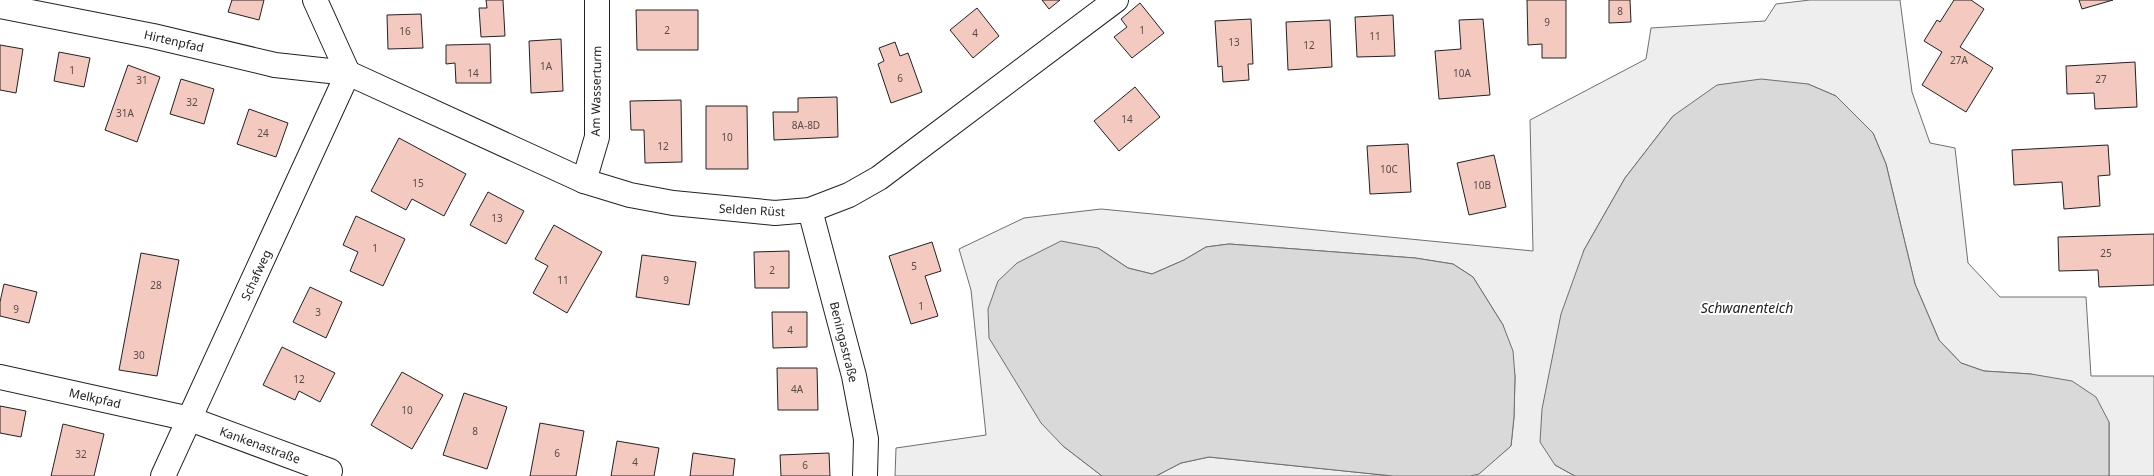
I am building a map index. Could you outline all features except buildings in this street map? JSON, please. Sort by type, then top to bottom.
[{"type":"street","points":[[315,0],[348,73]]},
{"type":"street","name":"Am Wasserturm","points":[[584,181],[597,137],[597,0]]},
{"type":"street","name":"Selden Rüst","points":[[348,73],[584,181],[630,195],[682,204],[775,213],[810,210],[849,195],[879,178],[1116,0]]},
{"type":"street","name":"Hirtenpfad","points":[[0,6],[153,36],[275,65],[348,73]]},
{"type":"street","name":"Schafweg","points":[[163,476],[348,73]]},
{"type":"street","name":"Beningastraße","points":[[810,210],[854,376],[866,439],[865,476]]},
{"type":"street","name":"Melkpfad","points":[[0,377],[190,419]]},
{"type":"street","name":"Kankenastraße","points":[[190,419],[330,471]]},
{"type":"shaded area","points":[[1810,0],[1900,0],[1912,92],[1930,143],[1955,148],[1968,263],[2000,297],[2086,297],[2091,376],[2154,376],[2154,476],[2109,476],[2109,422],[2031,374],[1984,371],[1961,363],[1939,340],[1915,284],[1886,164],[1873,133],[1836,96],[1808,84],[1673,116],[1625,178],[1584,250],[1555,465],[1575,476],[1470,476],[1479,473],[1511,446],[1515,376],[1503,325],[1473,277],[1453,264],[1415,258],[1229,244],[1206,247],[1184,260],[1152,274],[1128,268],[1098,248],[1063,446],[1102,476],[895,476],[896,448],[986,435],[971,290],[959,249],[1024,218],[1101,209],[1533,251],[1530,120],[1646,59],[1651,28],[1765,21],[1776,4]]},
{"type":"shaded area","points":[[1209,457],[1393,476],[1156,476],[1181,463]]},
{"type":"water","name":"Schwanenteich","points":[[1761,79],[1808,84],[1836,96],[1873,133],[1886,164],[1915,284],[1939,340],[1961,363],[1984,371],[2031,374],[2072,381],[2096,397],[2109,422],[2109,476],[1575,476],[1555,465],[1540,442],[1542,409],[1561,314],[1584,250],[1625,178],[1673,116],[1717,85]]},
{"type":"water","points":[[1061,241],[1098,248],[1128,268],[1152,274],[1184,260],[1206,247],[1229,244],[1415,258],[1453,264],[1473,277],[1503,325],[1513,351],[1515,376],[1511,446],[1479,474],[1470,476],[1393,476],[1209,457],[1181,463],[1156,476],[1102,476],[1063,446],[1041,423],[989,338],[988,309],[998,281],[1017,263]]}]
